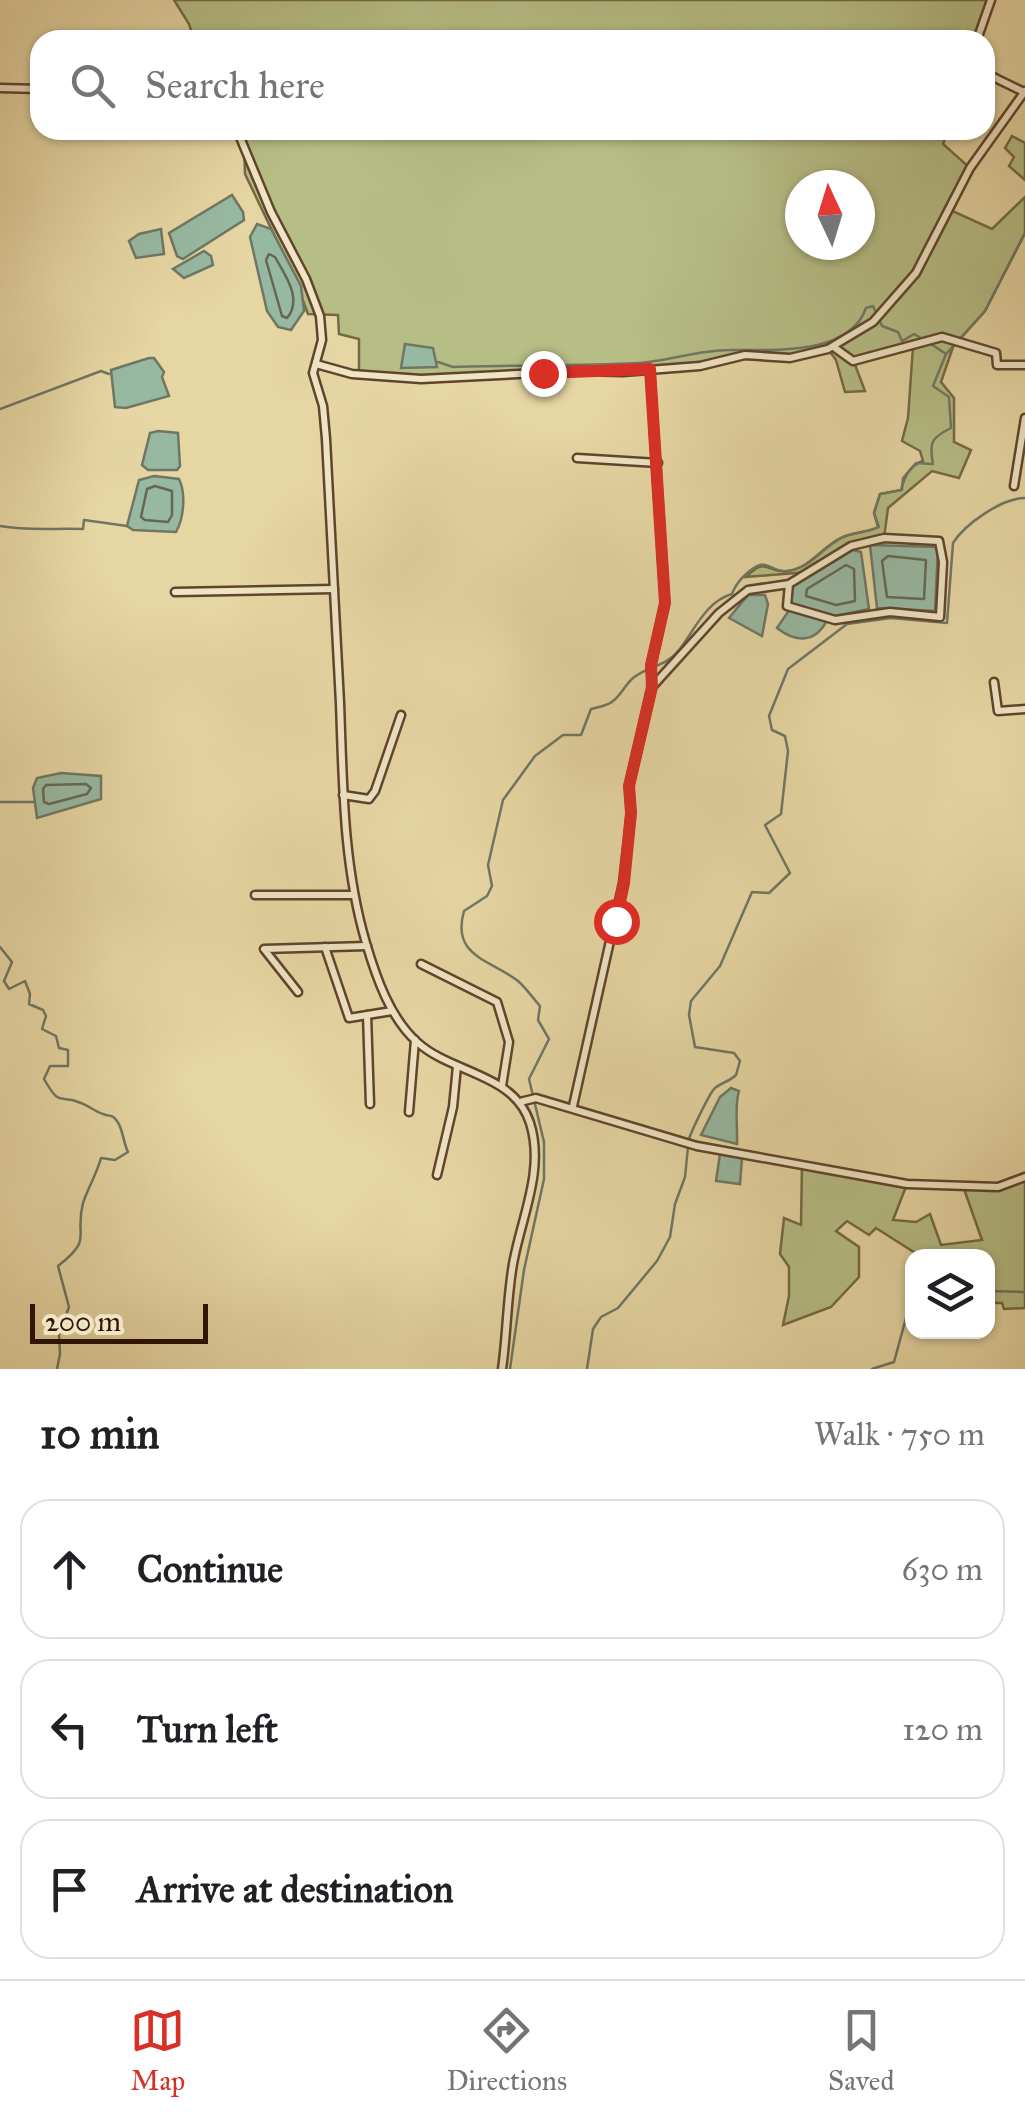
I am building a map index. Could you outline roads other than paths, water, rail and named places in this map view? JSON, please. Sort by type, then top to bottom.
[{"type":"street","points":[[981,30],[992,0]]},
{"type":"street","points":[[995,78],[1024,92],[995,133]]},
{"type":"street","points":[[0,88],[30,89]]},
{"type":"street","points":[[242,140],[271,212],[317,306],[322,331],[313,373],[324,423],[343,795],[353,894],[366,946],[393,1011],[414,1040],[432,1054],[502,1086],[523,1101],[530,1121],[534,1166],[512,1267],[502,1369]]},
{"type":"street","points":[[316,364],[352,374],[421,379],[700,366],[745,354],[790,358],[834,347],[873,322],[916,273],[970,168],[990,140]]},
{"type":"street","points":[[834,347],[853,361],[942,337],[996,353],[997,366],[1025,366]]},
{"type":"street","points":[[573,1106],[624,883],[631,813],[629,786],[652,687],[651,669],[665,603],[650,369]]},
{"type":"street","points":[[1012,416],[1025,418],[1014,486]]},
{"type":"street","points":[[578,458],[658,463]]},
{"type":"street","points":[[652,687],[719,614],[748,590],[788,584],[852,546],[884,538],[939,541],[943,562],[940,616],[890,612],[836,620],[787,606],[788,584]]},
{"type":"street","points":[[175,592],[334,589]]},
{"type":"street","points":[[994,682],[998,711],[1025,709]]},
{"type":"street","points":[[343,795],[369,799],[375,791],[401,715]]},
{"type":"street","points":[[255,895],[353,894]]},
{"type":"street","points":[[298,992],[264,950],[366,946]]},
{"type":"street","points":[[325,948],[349,1018],[393,1011]]},
{"type":"street","points":[[422,964],[497,1002],[510,1042],[502,1086]]},
{"type":"street","points":[[367,1015],[370,1104]]},
{"type":"street","points":[[409,1112],[414,1040]]},
{"type":"street","points":[[437,1175],[458,1066]]},
{"type":"street","points":[[523,1101],[536,1098],[573,1106],[697,1146],[907,1184],[998,1187],[1025,1178]]},
{"type":"water","points":[[232,195],[244,220],[183,259],[177,256],[169,233]]},
{"type":"water","points":[[257,224],[271,229],[301,286],[304,311],[291,330],[278,327],[267,311],[250,237]]},
{"type":"water","points":[[161,229],[164,254],[136,258],[129,241],[139,234]]},
{"type":"water","points":[[204,251],[211,256],[213,265],[184,278],[173,269]]},
{"type":"water","points":[[405,344],[433,348],[437,367],[401,368]]},
{"type":"water","points":[[154,358],[164,372],[169,396],[126,408],[115,407],[111,370]]},
{"type":"water","points":[[150,433],[178,433],[177,470],[148,470],[142,465]]},
{"type":"water","points":[[154,476],[179,479],[183,505],[176,532],[133,530],[127,526],[139,480]]},
{"type":"water","points":[[870,545],[938,547],[935,611],[877,608]]},
{"type":"water","points":[[853,550],[861,552],[869,609],[836,616],[790,604],[791,587]]},
{"type":"water","points":[[748,595],[765,595],[768,604],[762,636],[729,618]]},
{"type":"water","points":[[790,609],[827,620],[811,637],[791,636],[777,628]]},
{"type":"water","points":[[61,773],[101,776],[101,799],[37,818],[33,788],[37,778]]},
{"type":"water","points":[[731,1088],[739,1091],[737,1144],[701,1135],[720,1097]]},
{"type":"water","points":[[720,1154],[742,1158],[740,1184],[716,1181]]},
{"type":"waterway","points":[[931,344],[946,354],[985,311],[1025,233]]},
{"type":"waterway","points":[[438,362],[453,367],[615,364],[718,350],[807,347],[843,335],[857,324],[866,308],[873,306],[882,326],[898,332],[902,341],[914,334],[924,340]]},
{"type":"waterway","points":[[510,1369],[524,1270],[544,1179],[544,1142],[529,1079],[549,1039],[538,1020],[540,1006],[518,981],[468,948],[461,926],[464,911],[487,896],[492,886],[488,865],[503,800],[535,756],[563,735],[581,735],[591,709],[611,703],[633,678],[674,655],[708,610],[732,594],[753,568],[761,565],[783,571],[795,569],[841,538],[879,527],[874,513],[880,494],[902,490],[903,478],[916,463],[933,464],[933,442],[951,428],[949,397],[933,386],[946,354]]},
{"type":"waterway","points":[[0,409],[101,371],[109,374]]},
{"type":"waterway","points":[[689,1139],[713,1091],[736,1075],[740,1061],[734,1053],[695,1047],[689,1015],[691,1001],[720,966],[752,892],[769,893],[790,873],[765,825],[781,814],[788,751],[785,736],[772,730],[769,716],[788,669],[847,624],[891,618],[947,623],[953,543],[985,513],[1025,498]]},
{"type":"waterway","points":[[0,526],[83,529],[84,520],[127,526]]},
{"type":"waterway","points":[[0,802],[34,802]]},
{"type":"waterway","points":[[0,947],[12,962],[4,981],[9,989],[25,981],[29,1004],[43,1010],[46,1016],[42,1029],[56,1036],[59,1048],[68,1050],[68,1066],[50,1066],[44,1079],[57,1097],[114,1117],[128,1152],[115,1160],[101,1158],[83,1203],[79,1243],[58,1266],[69,1307],[59,1334],[57,1369]]},
{"type":"waterway","points":[[587,1369],[593,1329],[601,1317],[618,1308],[657,1261],[670,1237],[688,1147]]},
{"type":"waterway","points":[[995,1291],[1025,1292]]},
{"type":"waterway","points":[[872,1369],[894,1362],[905,1322]]}]
